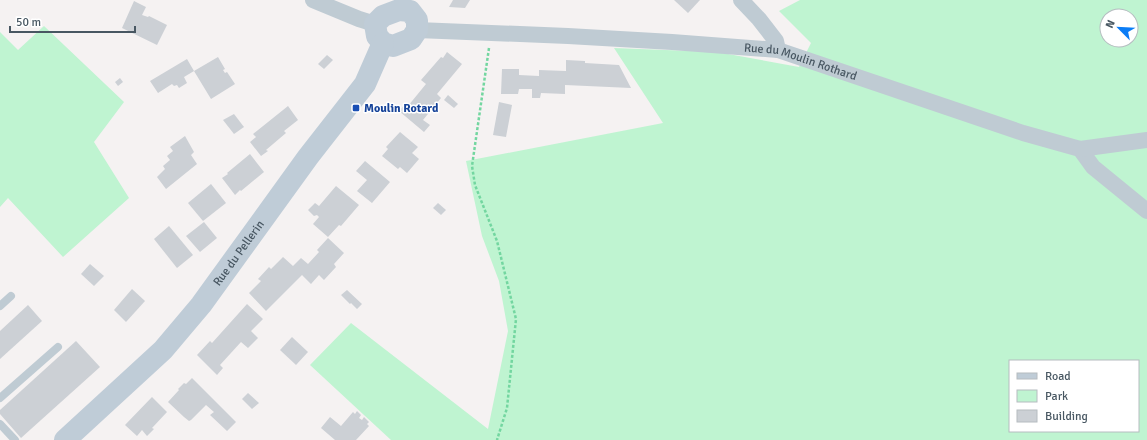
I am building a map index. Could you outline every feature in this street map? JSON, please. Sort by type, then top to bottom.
[{"type":"main road","points":[[399,10],[415,14],[411,38],[393,46],[379,33],[383,16],[399,10]]},
{"type":"main road","name":"Rue du Pellerin","points":[[65,440],[163,350],[201,305],[308,157],[365,84],[379,33]]},
{"type":"street","points":[[313,0],[359,19],[379,33]]},
{"type":"street","points":[[741,0],[776,40],[778,50]]},
{"type":"street","name":"Rue du Moulin Rothard","points":[[415,14],[491,33],[672,42],[778,50],[1023,133],[1080,149]]},
{"type":"street","points":[[1147,140],[1080,149],[1092,167],[1147,211]]},
{"type":"lane","points":[[0,306],[11,296]]},
{"type":"lane","points":[[0,398],[58,347]]},
{"type":"lane","points":[[0,424],[15,440]]},
{"type":"path","points":[[491,33],[472,166],[475,185],[497,241],[516,319],[507,408],[497,440]]},
{"type":"green space","points":[[800,0],[1147,0],[1147,440],[391,440],[310,365],[351,323],[488,429],[508,331],[499,281],[482,236],[466,161],[663,123],[614,48],[717,52],[799,67],[811,43],[779,11]]},
{"type":"green space","points":[[44,26],[124,102],[94,142],[129,198],[63,257],[8,198],[0,207],[0,32],[18,50]]},
{"type":"building","points":[[453,0],[470,0],[465,8],[449,7]]},
{"type":"building","points":[[674,0],[700,0],[688,13]]},
{"type":"building","points":[[134,1],[146,7],[142,15],[149,16],[167,25],[157,45],[122,28]]},
{"type":"building","points":[[447,52],[462,64],[437,94],[441,98],[423,120],[430,125],[424,132],[399,111],[405,104],[408,106],[426,84],[421,80]]},
{"type":"building","points":[[327,55],[333,60],[324,69],[318,64]]},
{"type":"building","points":[[218,57],[225,69],[223,70],[225,73],[227,72],[235,84],[211,99],[194,71]]},
{"type":"building","points":[[187,59],[194,71],[184,77],[187,83],[179,88],[177,85],[174,86],[172,84],[158,93],[150,81]]},
{"type":"building","points":[[566,60],[585,61],[585,63],[619,65],[631,88],[565,85],[565,94],[541,93],[540,98],[532,98],[532,89],[519,89],[518,94],[501,94],[502,69],[519,69],[519,75],[539,76],[539,70],[566,71]]},
{"type":"building","points":[[120,78],[123,82],[118,86],[115,82]]},
{"type":"building","points":[[448,95],[458,104],[454,108],[444,100]]},
{"type":"building","points":[[499,102],[512,105],[506,137],[493,135]]},
{"type":"building","points":[[288,106],[298,120],[284,131],[286,133],[261,156],[250,142],[256,137],[253,134]]},
{"type":"building","points":[[234,114],[244,127],[234,134],[223,120]]},
{"type":"building","points":[[400,132],[418,147],[412,153],[419,159],[407,173],[400,167],[398,169],[382,156],[388,149],[386,147]]},
{"type":"building","points":[[185,136],[194,152],[191,155],[197,164],[166,189],[157,177],[165,169],[163,166],[170,160],[167,156],[173,151],[170,147]]},
{"type":"building","points":[[250,154],[264,172],[235,195],[222,178]]},
{"type":"building","points":[[365,161],[390,182],[372,203],[357,191],[367,180],[356,171]]},
{"type":"building","points":[[211,184],[226,203],[203,221],[188,203]]},
{"type":"building","points":[[336,186],[359,205],[341,226],[339,225],[328,237],[313,224],[319,217],[317,215],[314,216],[308,210],[315,203],[319,206]]},
{"type":"building","points":[[438,203],[446,210],[441,215],[433,208]]},
{"type":"building","points":[[204,222],[217,238],[200,252],[186,236]]},
{"type":"building","points":[[169,226],[193,255],[177,268],[154,239]]},
{"type":"building","points":[[328,238],[344,253],[334,264],[336,267],[324,280],[319,275],[311,284],[302,275],[266,311],[249,293],[261,281],[258,279],[269,267],[271,269],[283,257],[293,266],[301,258],[308,264],[319,252],[317,250]]},
{"type":"building","points":[[90,264],[104,276],[94,286],[81,274]]},
{"type":"building","points":[[132,289],[145,301],[126,322],[114,310]]},
{"type":"building","points":[[347,290],[362,304],[357,309],[341,295]]},
{"type":"building","points":[[247,304],[263,319],[251,331],[258,338],[248,348],[241,342],[220,365],[223,368],[217,375],[197,355],[210,341],[212,343]]},
{"type":"building","points":[[28,305],[42,321],[0,359],[0,331]]},
{"type":"building","points":[[292,337],[308,352],[296,365],[280,350]]},
{"type":"building","points":[[76,341],[100,367],[21,438],[0,414],[0,410]]},
{"type":"building","points":[[192,378],[236,422],[227,431],[210,415],[214,412],[206,405],[189,421],[168,402],[184,383],[186,384]]},
{"type":"building","points":[[248,393],[259,403],[252,409],[242,399]]},
{"type":"building","points":[[152,397],[167,412],[152,428],[154,429],[147,436],[142,430],[137,436],[125,425]]},
{"type":"building","points":[[357,411],[361,415],[359,418],[362,420],[364,417],[369,422],[367,424],[369,426],[356,440],[335,440],[321,428],[330,417],[341,426],[353,412],[355,414]]},
{"type":"place","name":"Moulin Rotard","points":[[356,108]]}]
